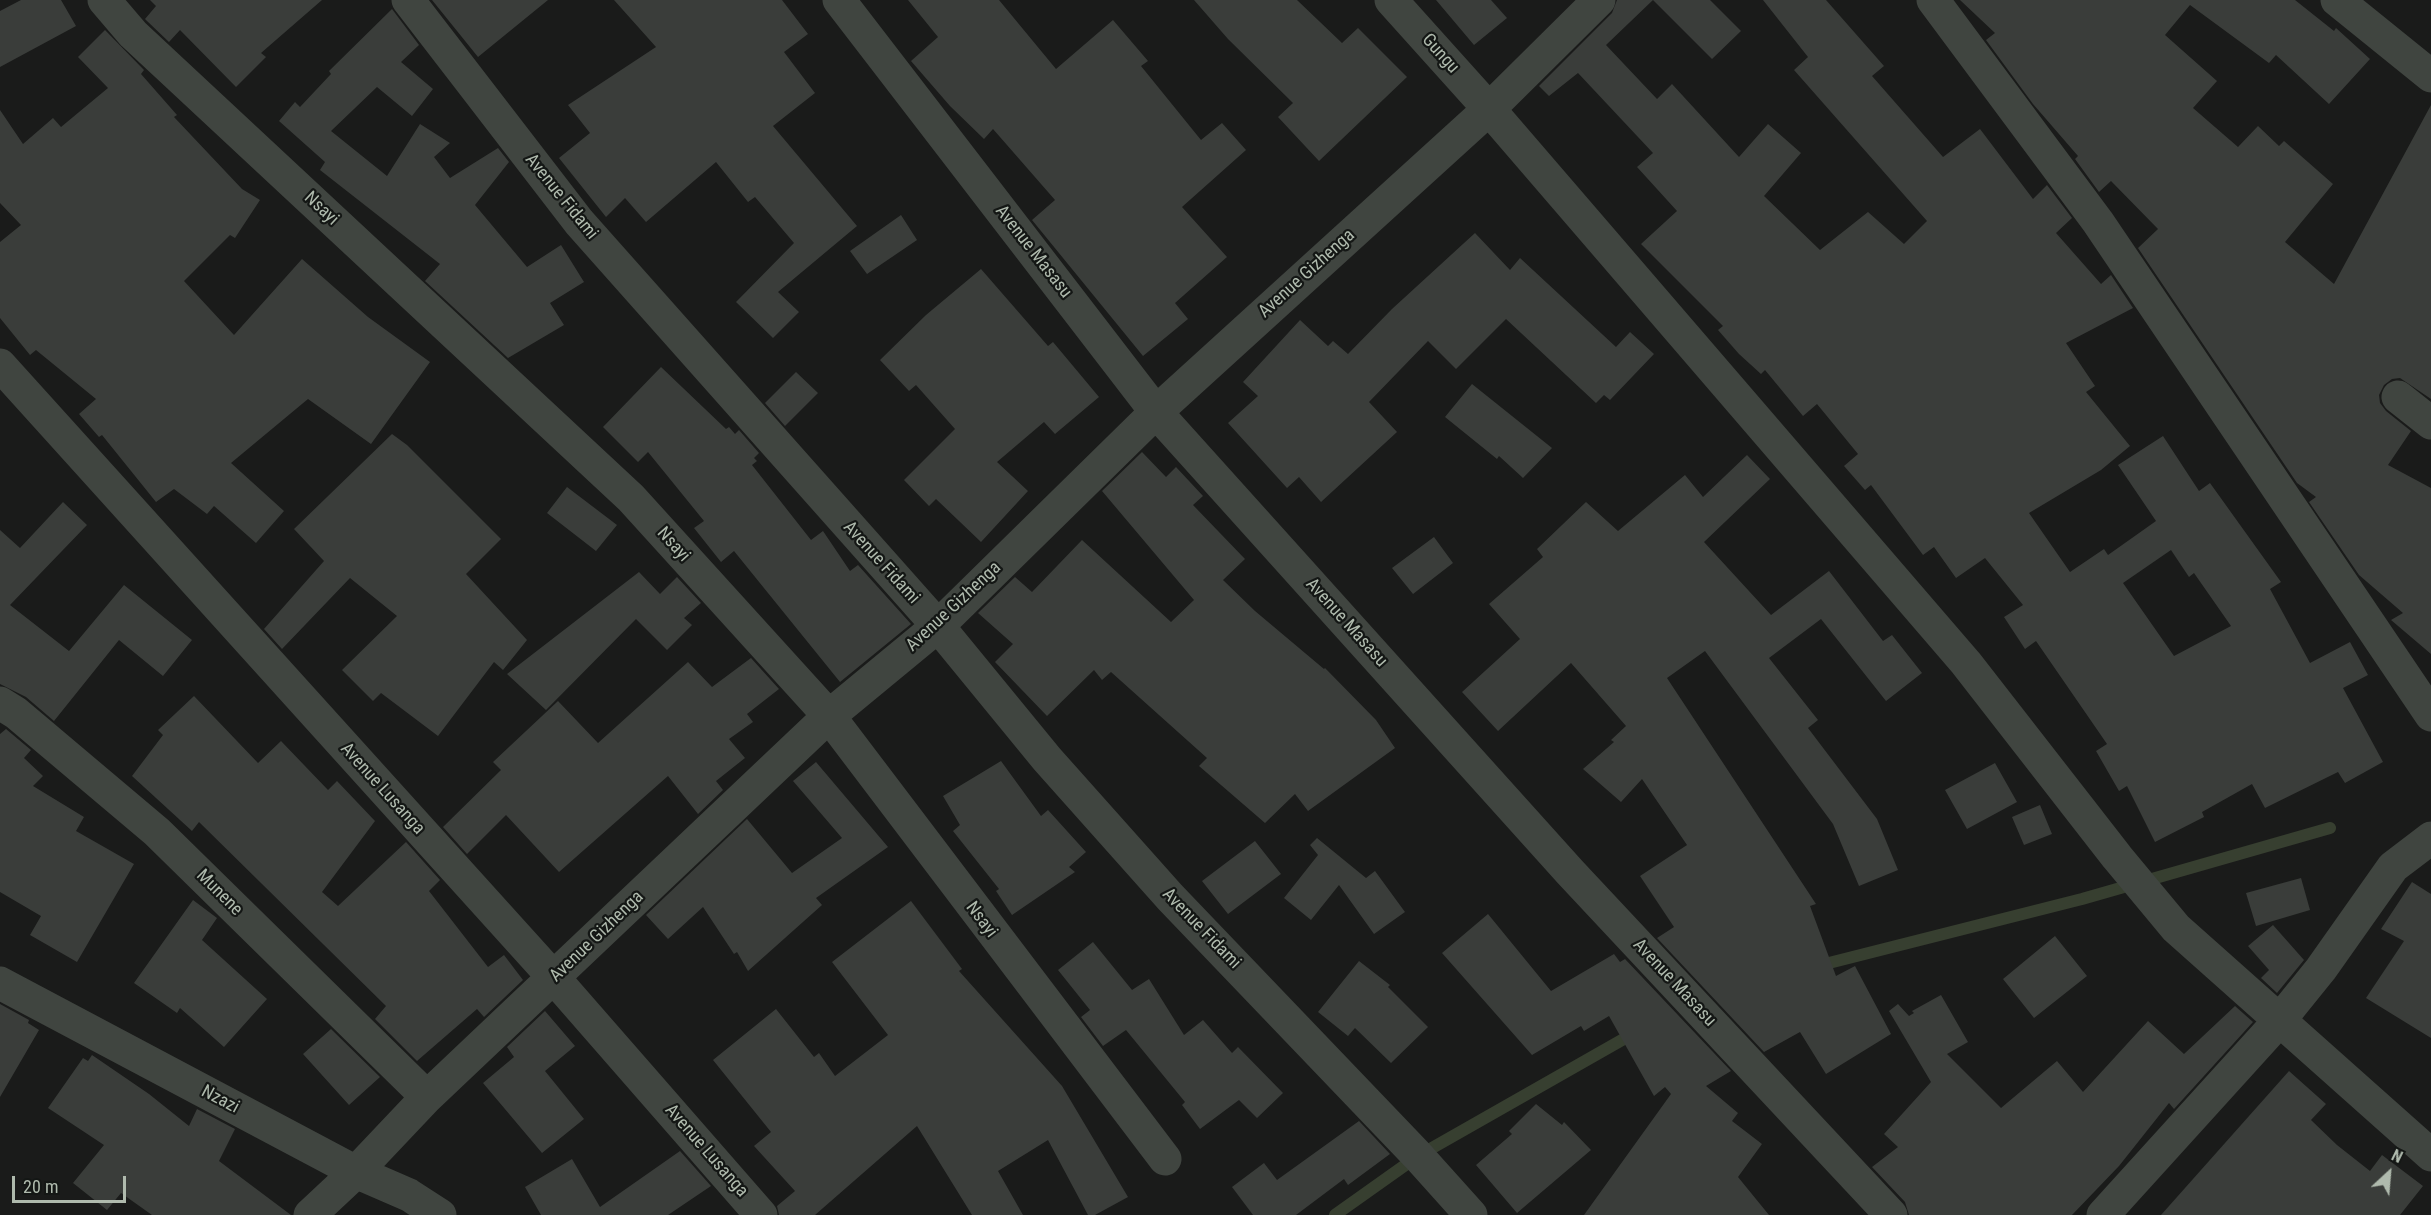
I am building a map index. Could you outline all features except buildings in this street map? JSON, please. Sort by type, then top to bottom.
[{"type":"street","name":"Nsayi","points":[[104,0],[133,34],[631,498],[829,716],[1165,1159]]},
{"type":"street","name":"Avenue Fidami","points":[[408,0],[579,222],[938,626],[1047,759],[1170,897],[1471,1215]]},
{"type":"street","name":"Avenue Masasu","points":[[839,0],[1156,412],[1570,872],[1891,1215]]},
{"type":"street","name":"Gungu","points":[[1391,0],[1489,109],[1966,663],[2117,857],[2176,928],[2431,1155]]},
{"type":"street","name":"Avenue Gizhenga","points":[[310,1215],[356,1172],[427,1097],[829,716],[938,626],[1156,412],[1489,109],[1599,0]]},
{"type":"street","points":[[1933,0],[2098,222],[2431,716]]},
{"type":"street","points":[[2337,0],[2431,76]]},
{"type":"street","name":"Avenue Lusanga","points":[[0,365],[554,978],[761,1215]]},
{"type":"street","points":[[2398,397],[2431,423]]},
{"type":"street","name":"Munene","points":[[0,703],[16,713],[157,832],[427,1097]]},
{"type":"street","points":[[2103,1215],[2278,1021],[2321,969],[2393,867],[2431,838]]},
{"type":"street","name":"Nzazi","points":[[0,983],[356,1172],[409,1195],[440,1215]]},
{"type":"waterway","points":[[1817,966],[2082,899],[2330,828]]},
{"type":"waterway","points":[[1335,1215],[1418,1156],[1636,1032]]}]
